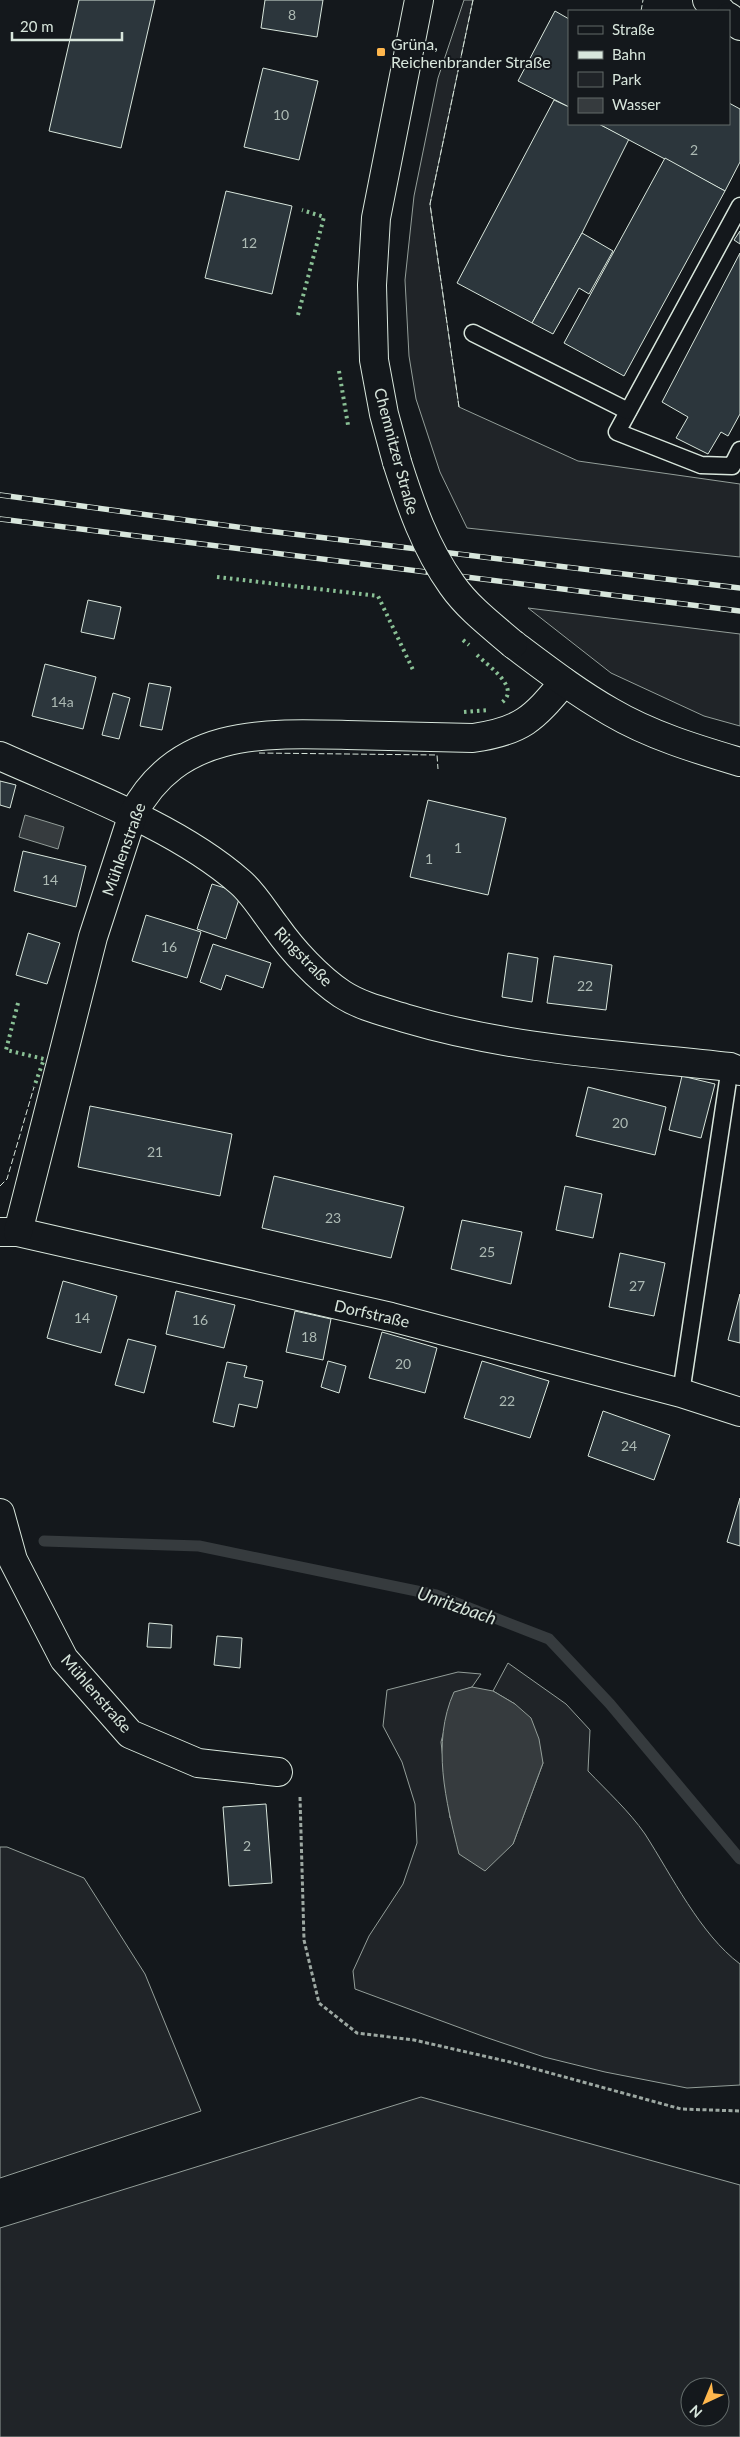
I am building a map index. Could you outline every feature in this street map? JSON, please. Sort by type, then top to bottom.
[{"type":"street","name":"Chemnitzer Straße","points":[[419,0],[376,218],[372,286],[374,360],[384,414],[414,517],[442,571],[452,586],[477,613],[513,644],[564,682],[612,713],[648,730],[709,753],[740,762]]},
{"type":"street","points":[[707,0],[720,10]]},
{"type":"street","points":[[730,18],[740,26]]},
{"type":"street","name":"Mühlenstraße","points":[[9,1232],[93,937],[133,814],[143,795],[158,778],[180,760],[226,740],[280,734],[473,738],[501,734],[526,723],[564,682]]},
{"type":"street","name":"Ringstraße","points":[[0,756],[133,814],[224,868],[243,884],[280,933],[320,976],[343,995],[368,1007],[419,1022],[489,1038],[735,1069]]},
{"type":"street","name":"Dorfstraße","points":[[9,1232],[391,1317],[681,1393],[740,1412]]},
{"type":"street","name":"Mühlenstraße","points":[[0,1513],[13,1560],[64,1659],[130,1734],[198,1764],[278,1772]]},
{"type":"lane","points":[[740,206],[616,432],[700,465],[732,466],[740,450]]},
{"type":"lane","points":[[473,333],[628,410]]},
{"type":"lane","points":[[681,1393],[735,1069]]},
{"type":"path","points":[[278,1772],[301,1797],[304,1940],[319,2003],[357,2033],[414,2040],[510,2062],[681,2109],[740,2111]]},
{"type":"green space","points":[[464,0],[473,0],[430,204],[459,407],[578,461],[740,484],[740,557],[467,528],[440,472],[416,399],[409,356],[405,280],[414,196],[438,78]]},
{"type":"green space","points":[[528,608],[740,634],[740,726],[704,716],[611,673]]},
{"type":"green space","points":[[508,1663],[566,1704],[590,1730],[588,1771],[639,1826],[699,1921],[726,1952],[740,1964],[740,2085],[687,2088],[605,2072],[544,2057],[355,1989],[353,1971],[369,1936],[403,1884],[417,1843],[415,1804],[402,1762],[383,1726],[387,1690],[458,1672],[481,1674],[472,1687],[454,1693],[441,1742],[450,1818],[513,1844],[543,1763],[515,1704],[493,1691]]},
{"type":"green space","points":[[0,1847],[7,1847],[84,1878],[145,1974],[201,2111],[0,2178]]},
{"type":"green space","points":[[421,2097],[740,2185],[740,2437],[0,2437],[0,2228]]},
{"type":"water","points":[[25,815],[64,827],[58,849],[19,837]]},
{"type":"water","points":[[472,1687],[493,1691],[515,1704],[531,1718],[539,1739],[543,1763],[513,1844],[485,1871],[459,1854],[443,1773],[443,1732],[447,1711],[454,1692]]},
{"type":"building","points":[[79,0],[155,0],[121,148],[49,131]]},
{"type":"building","points":[[265,0],[323,0],[317,37],[261,28]]},
{"type":"building","points":[[555,11],[568,18],[568,106],[518,81]]},
{"type":"building","points":[[263,68],[318,81],[299,160],[244,147]]},
{"type":"building","points":[[554,100],[568,107],[568,125],[601,125],[629,139],[582,233],[532,323],[457,283]]},
{"type":"building","points":[[730,104],[740,109],[740,162],[725,191],[601,125],[730,125]]},
{"type":"building","points":[[665,158],[725,191],[624,376],[564,343]]},
{"type":"building","points":[[226,191],[292,206],[272,294],[205,278]]},
{"type":"building","points":[[740,231],[740,244],[734,240]]},
{"type":"building","points":[[582,233],[613,251],[589,294],[579,288],[553,334],[532,323]]},
{"type":"building","points":[[740,253],[740,414],[728,436],[721,432],[708,454],[676,438],[688,417],[662,402]]},
{"type":"building","points":[[88,600],[121,607],[114,639],[81,632]]},
{"type":"building","points":[[45,664],[96,677],[83,729],[32,716]]},
{"type":"building","points":[[149,683],[171,687],[162,730],[140,726]]},
{"type":"building","points":[[113,693],[130,698],[119,739],[102,735]]},
{"type":"building","points":[[0,781],[16,785],[10,808],[0,805]]},
{"type":"building","points":[[428,800],[506,818],[488,895],[410,877]]},
{"type":"building","points":[[23,851],[86,866],[76,907],[14,891]]},
{"type":"building","points":[[212,884],[241,893],[226,939],[197,929]]},
{"type":"building","points":[[146,915],[201,932],[187,978],[132,961]]},
{"type":"building","points":[[28,933],[60,943],[47,984],[16,975]]},
{"type":"building","points":[[213,944],[271,963],[263,988],[226,975],[221,990],[200,982]]},
{"type":"building","points":[[508,953],[538,958],[532,1002],[502,997]]},
{"type":"building","points":[[554,956],[612,965],[606,1010],[547,1003]]},
{"type":"building","points":[[682,1076],[715,1084],[701,1138],[669,1130]]},
{"type":"building","points":[[588,1087],[666,1107],[655,1155],[576,1136]]},
{"type":"building","points":[[90,1106],[232,1134],[220,1196],[78,1167]]},
{"type":"building","points":[[274,1176],[404,1207],[391,1258],[262,1228]]},
{"type":"building","points":[[565,1186],[602,1194],[593,1238],[556,1230]]},
{"type":"building","points":[[462,1220],[522,1232],[511,1284],[451,1269]]},
{"type":"building","points":[[620,1253],[665,1263],[654,1316],[609,1307]]},
{"type":"building","points":[[63,1281],[117,1296],[101,1353],[47,1338]]},
{"type":"building","points":[[176,1291],[235,1305],[224,1348],[166,1334]]},
{"type":"building","points":[[740,1294],[740,1343],[728,1340]]},
{"type":"building","points":[[295,1311],[331,1319],[323,1360],[286,1352]]},
{"type":"building","points":[[382,1332],[437,1348],[425,1393],[369,1378]]},
{"type":"building","points":[[128,1339],[156,1346],[144,1393],[115,1385]]},
{"type":"building","points":[[328,1361],[346,1366],[339,1393],[321,1387]]},
{"type":"building","points":[[482,1361],[549,1381],[530,1438],[464,1418]]},
{"type":"building","points":[[227,1362],[247,1366],[244,1377],[263,1381],[257,1408],[239,1404],[234,1427],[213,1422]]},
{"type":"building","points":[[603,1411],[670,1435],[654,1480],[588,1456]]},
{"type":"building","points":[[740,1498],[740,1546],[727,1542]]},
{"type":"building","points":[[149,1623],[172,1625],[171,1648],[147,1647]]},
{"type":"building","points":[[217,1636],[242,1638],[240,1668],[214,1665]]},
{"type":"building","points":[[266,1804],[272,1883],[229,1886],[223,1807]]},
{"type":"waterway","name":"Unritzbach","points":[[44,1541],[199,1546],[436,1595],[549,1639],[610,1704],[740,1859]]},
{"type":"railway","points":[[0,495],[260,530],[740,588]]},
{"type":"railway","points":[[0,519],[740,611]]},
{"type":"hedge","points":[[298,315],[324,217],[302,210]]},
{"type":"hedge","points":[[339,371],[348,425]]},
{"type":"hedge","points":[[217,577],[378,596],[414,672]]},
{"type":"hedge","points":[[463,640],[469,645]]},
{"type":"hedge","points":[[477,655],[506,684],[508,691],[501,703]]},
{"type":"hedge","points":[[464,712],[489,710]]},
{"type":"hedge","points":[[18,1003],[6,1050],[44,1059],[34,1087]]},
{"type":"fence","points":[[459,407],[430,204],[473,0]]},
{"type":"fence","points":[[641,10],[643,0]]},
{"type":"fence","points":[[259,753],[437,755],[438,769]]},
{"type":"fence","points":[[0,1186],[7,1179],[34,1087]]},
{"type":"place","name":"Grüna, Reichenbrander Straße","points":[[381,52]]}]
